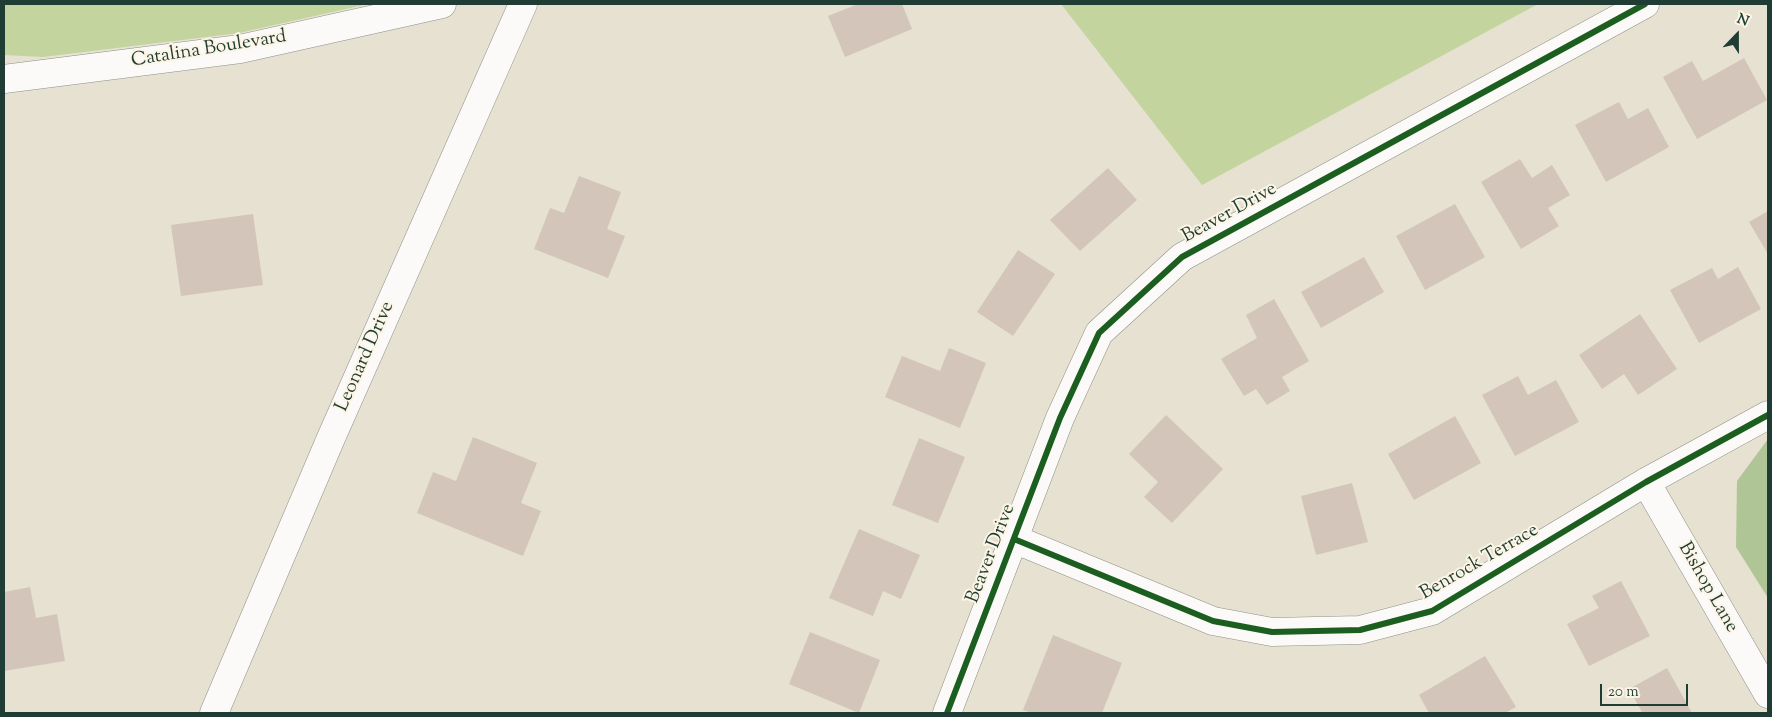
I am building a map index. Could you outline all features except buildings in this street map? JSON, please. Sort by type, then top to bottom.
[{"type":"street","name":"Catalina Boulevard","points":[[4,79],[240,49],[442,4]]},
{"type":"street","name":"Leonard Drive","points":[[214,713],[331,438],[523,4]]},
{"type":"street","name":"Beaver Drive","points":[[947,713],[1060,418],[1099,333],[1182,257],[1645,4]]},
{"type":"street","name":"Benrock Terrace","points":[[1014,539],[1213,622],[1272,632],[1360,630],[1432,611],[1646,482],[1768,415]]},
{"type":"street","name":"Bishop Lane","points":[[1646,482],[1768,694]]},
{"type":"green space","points":[[4,4],[368,4],[239,33],[43,57],[4,55]]},
{"type":"green space","points":[[1061,4],[1538,4],[1202,185]]},
{"type":"green space","points":[[1768,439],[1768,598],[1736,547],[1737,481]]},
{"type":"cycle path","points":[[947,713],[1060,418],[1099,333],[1182,257],[1645,4]]},
{"type":"cycle path","points":[[1014,539],[1213,621],[1272,632],[1360,630],[1432,611],[1646,482],[1768,415]]}]
